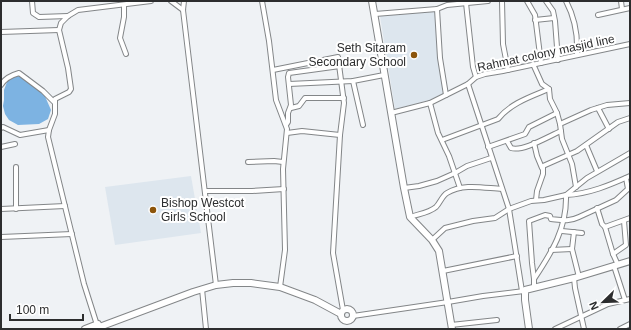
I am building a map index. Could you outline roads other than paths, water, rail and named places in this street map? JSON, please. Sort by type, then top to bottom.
[{"type":"main road","points":[[372,1],[410,218],[432,240],[439,251],[452,327]]},
{"type":"main road","points":[[529,329],[523,291],[576,278],[630,261]]},
{"type":"main road","points":[[85,329],[97,328],[216,285],[251,283],[280,287],[342,312],[349,309],[354,316],[352,320],[348,321]]},
{"type":"main road","points":[[342,312],[344,320],[348,321]]},
{"type":"main road","points":[[348,321],[349,329]]},
{"type":"street","points":[[32,1],[33,13],[37,17],[68,16]]},
{"type":"street","points":[[54,102],[57,98],[69,92],[70,89],[68,68],[59,30],[61,23],[68,16],[78,10],[151,1]]},
{"type":"street","points":[[172,1],[183,10]]},
{"type":"street","points":[[184,1],[183,10],[216,285]]},
{"type":"street","points":[[262,1],[273,70],[276,100],[286,124],[287,133],[283,162],[285,250],[280,287]]},
{"type":"street","points":[[375,14],[437,9],[447,3],[488,1]]},
{"type":"street","points":[[502,1],[503,44],[508,70]]},
{"type":"street","points":[[527,1],[535,15],[541,63]]},
{"type":"street","points":[[546,1],[553,11],[558,60]]},
{"type":"street","points":[[621,1],[622,9]]},
{"type":"street","points":[[567,2],[572,13],[576,30],[578,55]]},
{"type":"street","points":[[466,3],[473,67],[476,77]]},
{"type":"street","points":[[124,5],[124,17],[120,38],[126,54]]},
{"type":"street","points":[[598,15],[630,8]]},
{"type":"street","points":[[437,9],[440,58],[446,95]]},
{"type":"street","points":[[536,20],[554,18]]},
{"type":"street","points":[[1,32],[59,30]]},
{"type":"street","name":"Rahmat colony masjid line","points":[[391,113],[430,103],[468,84],[476,77],[485,74],[630,44]]},
{"type":"street","points":[[273,70],[338,57],[344,98],[340,135],[333,245],[342,312]]},
{"type":"street","points":[[533,64],[542,84],[549,89],[550,99],[557,113],[560,124],[562,139],[572,164],[576,186]]},
{"type":"street","points":[[286,124],[288,122],[288,113],[291,108],[288,75],[291,72],[340,66]]},
{"type":"street","points":[[1,84],[4,80],[14,74],[19,73],[54,102],[55,114],[49,130],[49,140],[84,284],[97,328]]},
{"type":"street","points":[[289,84],[353,81],[384,75]]},
{"type":"street","points":[[353,81],[363,125]]},
{"type":"street","points":[[354,316],[523,291],[509,209],[491,158],[468,84]]},
{"type":"street","points":[[442,140],[498,119],[504,112],[522,100],[549,89]]},
{"type":"street","points":[[291,108],[299,106],[305,98],[344,98]]},
{"type":"street","points":[[430,103],[438,133],[460,188]]},
{"type":"street","points":[[560,124],[607,105],[630,103]]},
{"type":"street","points":[[598,108],[609,129]]},
{"type":"street","points":[[488,147],[525,134],[529,127],[557,113]]},
{"type":"street","points":[[542,168],[545,165],[568,156],[618,122],[630,118]]},
{"type":"street","points":[[1,128],[3,127],[20,135],[49,130]]},
{"type":"street","points":[[287,133],[302,131],[340,135]]},
{"type":"street","points":[[507,141],[511,148],[516,150],[560,131]]},
{"type":"street","points":[[534,143],[543,174],[537,191],[536,200]]},
{"type":"street","points":[[1,147],[15,144]]},
{"type":"street","points":[[586,145],[598,171]]},
{"type":"street","points":[[566,195],[598,171],[630,153]]},
{"type":"street","points":[[404,188],[428,184],[455,173],[467,166],[491,158]]},
{"type":"street","points":[[248,162],[283,162]]},
{"type":"street","points":[[16,167],[16,208]]},
{"type":"street","points":[[432,240],[445,228],[473,221],[495,218],[509,209],[536,200],[578,194],[598,189],[628,177],[628,189],[616,200],[574,220],[564,221],[551,219],[550,216],[545,215],[530,221],[534,288]]},
{"type":"street","points":[[410,218],[432,210],[440,203],[446,194],[460,188],[474,187],[502,189]]},
{"type":"street","points":[[205,191],[284,189]]},
{"type":"street","points":[[534,279],[562,231],[567,207],[566,195]]},
{"type":"street","points":[[1,209],[65,206]]},
{"type":"street","points":[[598,208],[613,254],[625,300]]},
{"type":"street","points":[[605,227],[630,218]]},
{"type":"street","points":[[613,254],[626,245],[624,221]]},
{"type":"street","points":[[562,231],[582,233]]},
{"type":"street","points":[[574,232],[572,249],[580,317],[584,329]]},
{"type":"street","points":[[1,237],[72,234]]},
{"type":"street","points":[[551,250],[572,249]]},
{"type":"street","points":[[443,271],[517,256]]},
{"type":"street","points":[[202,289],[206,329]]},
{"type":"street","points":[[557,329],[608,304],[630,299]]},
{"type":"street","points":[[452,327],[497,320]]},
{"type":"street","points":[[620,329],[630,324]]},
{"type":"water","points":[[20,74],[28,76],[44,94],[51,110],[48,119],[39,124],[18,125],[9,120],[5,114],[3,106],[4,90],[7,82],[14,76]]},
{"type":"place","name":"Seth Sitaram Secondary School","points":[[414,55]]},
{"type":"place","name":"Bishop Westcot Girls School","points":[[153,210]]}]
